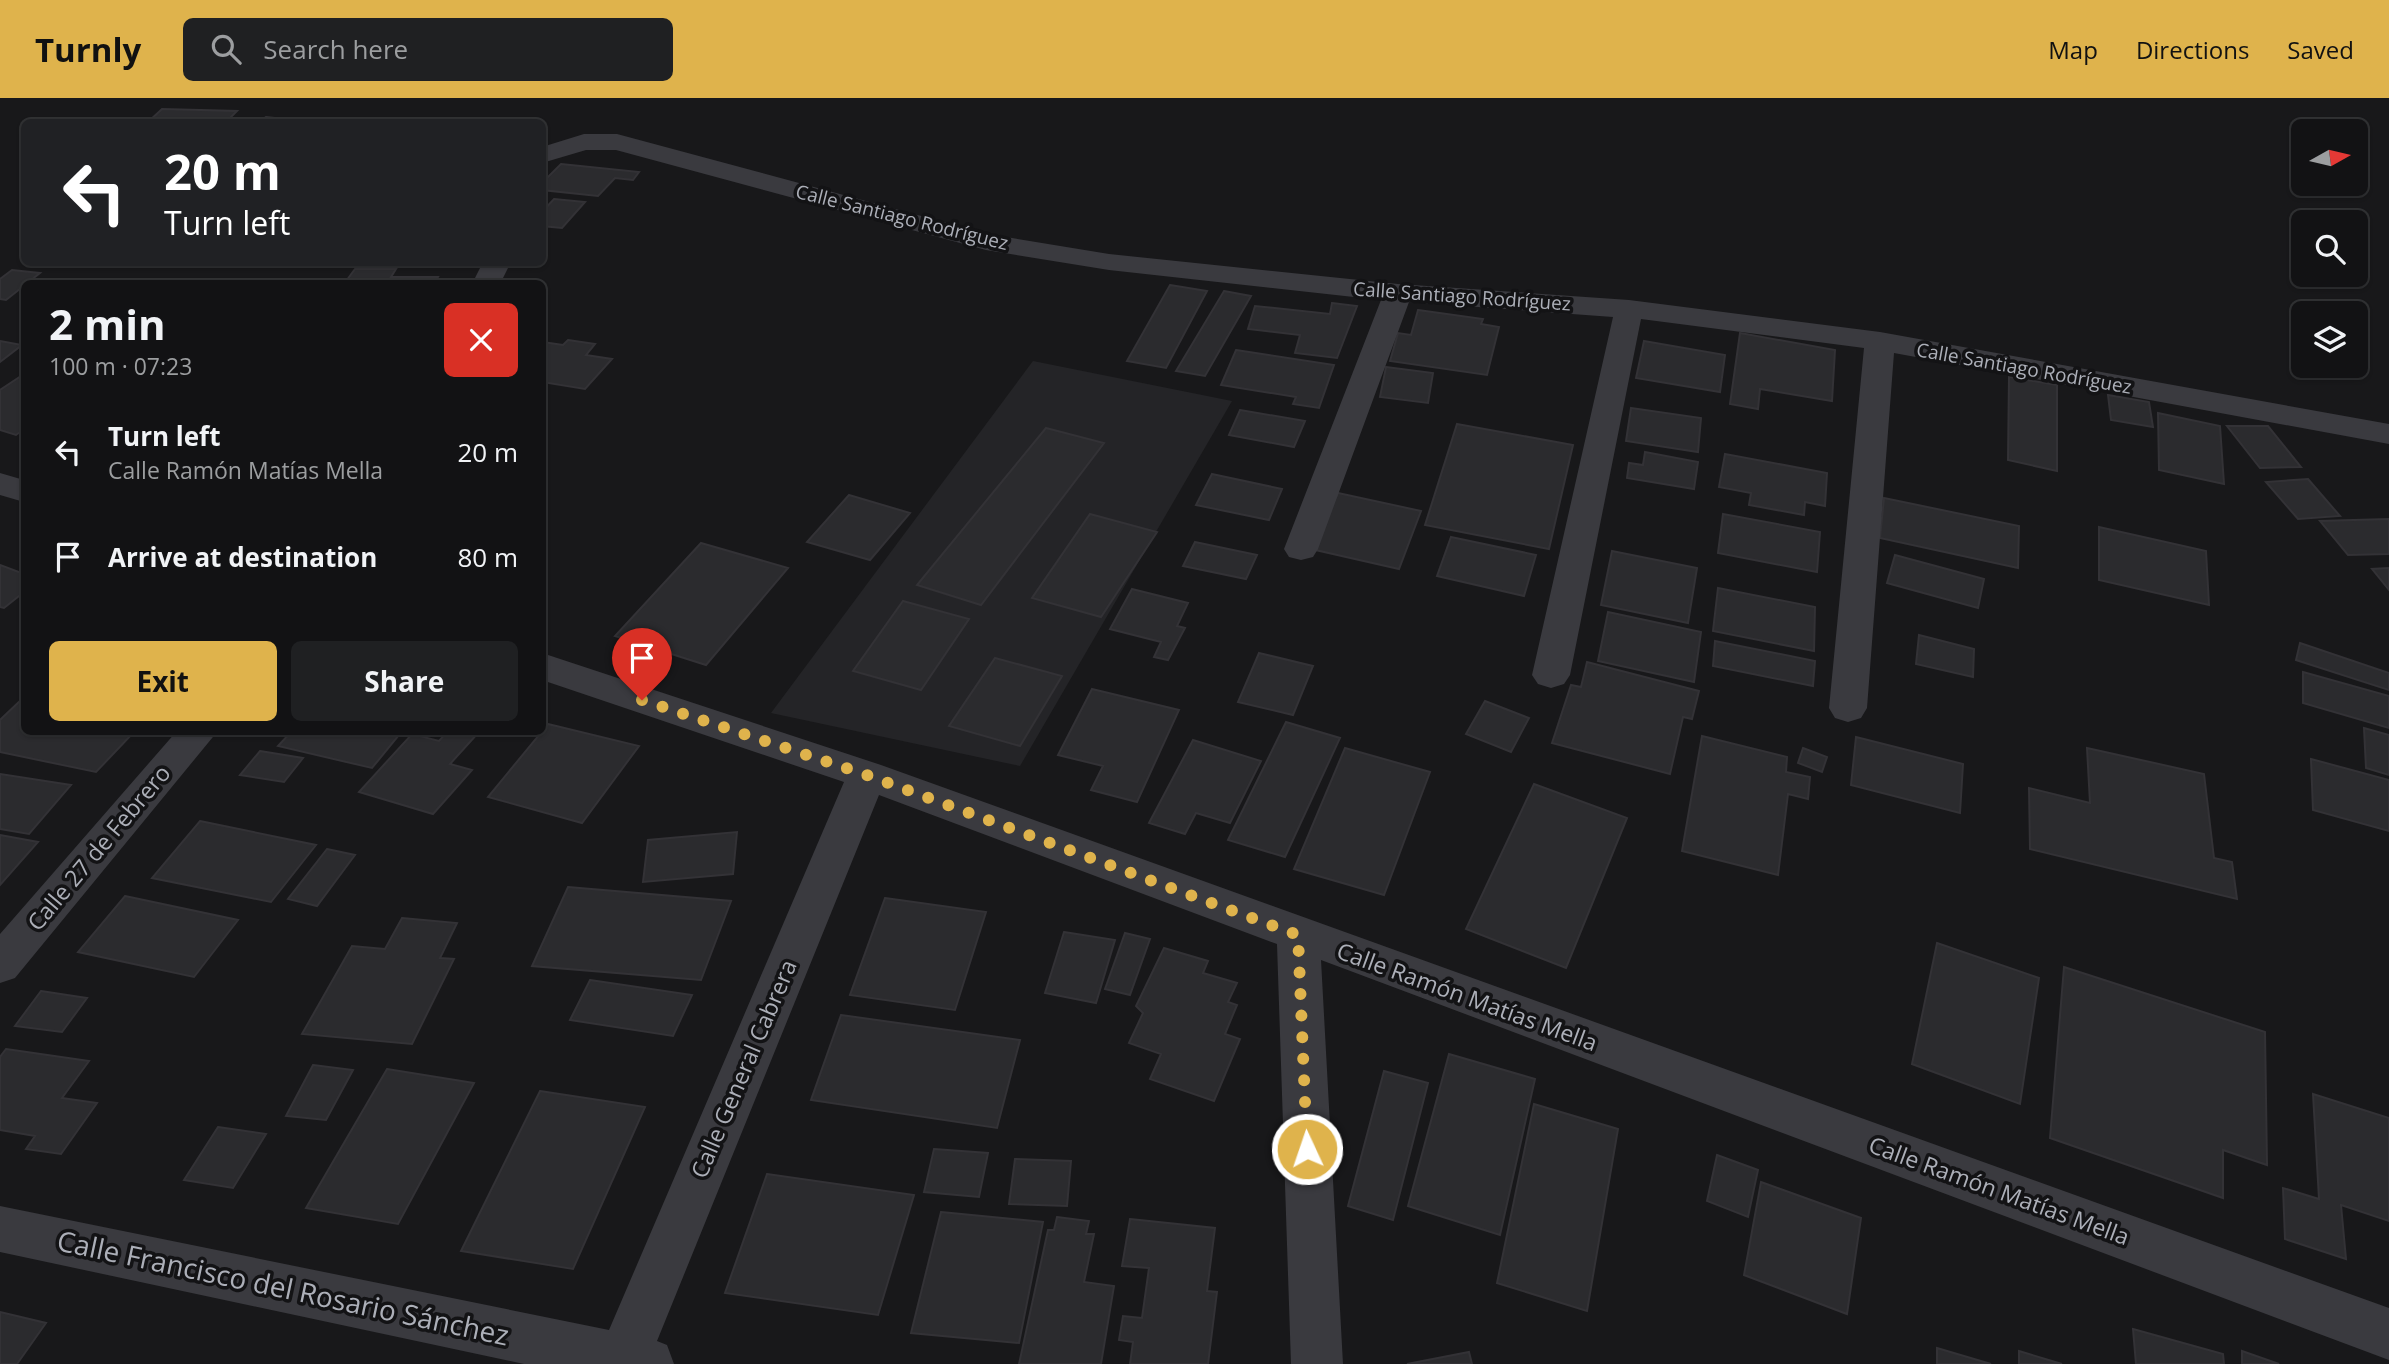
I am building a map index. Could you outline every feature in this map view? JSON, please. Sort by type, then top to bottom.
[{"type":"street","name":"Calle Santiago Rodríguez","points":[[546,154],[584,142],[617,142],[985,242],[1109,262],[1398,293],[1629,309],[1880,341],[2389,434]]},
{"type":"street","points":[[1301,549],[1398,293]]},
{"type":"street","points":[[1551,676],[1629,309]]},
{"type":"street","points":[[1848,708],[1880,341]]},
{"type":"street","points":[[0,483],[21,491]]},
{"type":"street","name":"Calle Ramón Matías Mella","points":[[546,667],[867,775],[2389,1334]]},
{"type":"street","name":"Calle 27 de Febrero","points":[[0,965],[195,735]]},
{"type":"street","name":"Calle General Cabrera","points":[[631,1362],[867,775]]},
{"type":"street","points":[[1298,935],[1317,1364]]},
{"type":"street","name":"Calle Francisco del Rosario Sánchez","points":[[0,1228],[631,1362]]},
{"type":"shaded area","points":[[1033,361],[1232,401],[1020,766],[771,713]]},
{"type":"building","points":[[162,109],[237,111],[229,119],[151,119]]},
{"type":"building","points":[[561,164],[639,172],[633,180],[615,178],[598,196],[546,190],[546,179]]},
{"type":"building","points":[[554,199],[585,202],[562,228],[546,226],[546,208]]},
{"type":"building","points":[[355,269],[396,269],[391,277],[438,277],[436,280],[347,280]]},
{"type":"building","points":[[12,270],[40,273],[31,280],[21,280],[21,288],[6,300],[0,299],[0,279]]},
{"type":"building","points":[[1170,285],[1207,291],[1166,368],[1127,361]]},
{"type":"building","points":[[1224,291],[1251,296],[1205,376],[1176,371]]},
{"type":"building","points":[[1332,303],[1357,306],[1337,358],[1295,353],[1300,335],[1248,329],[1255,306],[1330,314]]},
{"type":"building","points":[[1418,310],[1483,319],[1481,324],[1499,327],[1487,375],[1390,361],[1398,333],[1411,335]]},
{"type":"building","points":[[1740,333],[1835,350],[1832,401],[1760,389],[1758,409],[1730,404]]},
{"type":"building","points":[[568,340],[595,344],[586,355],[612,359],[585,389],[546,383],[546,343],[563,345]]},
{"type":"building","points":[[0,341],[21,345],[21,346],[0,362]]},
{"type":"building","points":[[1644,341],[1725,355],[1720,392],[1636,378]]},
{"type":"building","points":[[1236,350],[1334,365],[1319,408],[1293,404],[1296,397],[1221,385]]},
{"type":"building","points":[[1386,367],[1433,373],[1428,403],[1380,397]]},
{"type":"building","points":[[21,376],[21,431],[16,435],[0,430],[0,390]]},
{"type":"building","points":[[2009,377],[2057,385],[2057,471],[2008,460]]},
{"type":"building","points":[[2108,395],[2149,402],[2153,427],[2111,420]]},
{"type":"building","points":[[1631,408],[1701,418],[1698,452],[1626,441]]},
{"type":"building","points":[[1240,410],[1305,421],[1294,447],[1229,435]]},
{"type":"building","points":[[2158,413],[2220,426],[2224,484],[2159,470]]},
{"type":"building","points":[[1457,424],[1573,445],[1549,549],[1425,525]]},
{"type":"building","points":[[2227,426],[2268,426],[2301,467],[2260,468]]},
{"type":"building","points":[[1046,428],[1104,443],[981,605],[917,585]]},
{"type":"building","points":[[1645,452],[1698,462],[1694,489],[1627,478],[1629,463],[1643,465]]},
{"type":"building","points":[[1725,454],[1827,473],[1825,506],[1805,502],[1804,515],[1749,505],[1751,493],[1719,487]]},
{"type":"building","points":[[1212,474],[1282,489],[1269,520],[1196,505]]},
{"type":"building","points":[[2308,479],[2340,516],[2298,519],[2266,482]]},
{"type":"building","points":[[1338,493],[1421,511],[1399,569],[1311,549]]},
{"type":"building","points":[[849,495],[910,513],[870,560],[807,542]]},
{"type":"building","points":[[1884,498],[2019,526],[2018,568],[1880,538]]},
{"type":"building","points":[[1090,514],[1157,532],[1101,617],[1032,598]]},
{"type":"building","points":[[1723,514],[1820,532],[1817,572],[1718,553]]},
{"type":"building","points":[[2389,519],[2389,554],[2348,555],[2320,521]]},
{"type":"building","points":[[2099,527],[2206,551],[2209,605],[2099,580]]},
{"type":"building","points":[[1451,537],[1536,555],[1524,596],[1437,576]]},
{"type":"building","points":[[1195,542],[1257,555],[1246,579],[1183,566]]},
{"type":"building","points":[[701,543],[788,568],[706,665],[615,636]]},
{"type":"building","points":[[1612,551],[1697,568],[1688,623],[1601,605]]},
{"type":"building","points":[[1895,555],[1984,579],[1978,608],[1887,583]]},
{"type":"building","points":[[0,565],[21,573],[21,594],[4,608],[0,607]]},
{"type":"building","points":[[2389,568],[2389,590],[2372,569]]},
{"type":"building","points":[[1718,588],[1815,607],[1814,651],[1713,631]]},
{"type":"building","points":[[1132,589],[1188,603],[1177,626],[1185,628],[1168,660],[1154,657],[1161,642],[1110,629]]},
{"type":"building","points":[[903,601],[969,619],[921,690],[853,671]]},
{"type":"building","points":[[1608,612],[1701,632],[1694,682],[1598,661]]},
{"type":"building","points":[[1919,635],[1974,649],[1973,677],[1916,664]]},
{"type":"building","points":[[1715,641],[1815,661],[1813,686],[1713,666]]},
{"type":"building","points":[[2300,643],[2389,673],[2389,690],[2296,660]]},
{"type":"building","points":[[1259,653],[1313,666],[1293,715],[1238,702]]},
{"type":"building","points":[[995,658],[1062,676],[1020,746],[949,726]]},
{"type":"building","points":[[1587,662],[1699,691],[1692,719],[1683,717],[1670,774],[1552,743],[1571,685],[1581,687]]},
{"type":"building","points":[[2303,672],[2389,696],[2389,728],[2303,703]]},
{"type":"building","points":[[1092,689],[1179,710],[1137,802],[1091,790],[1103,766],[1058,755]]},
{"type":"building","points":[[21,700],[21,735],[131,735],[96,772],[0,752],[0,720]]},
{"type":"building","points":[[1485,701],[1529,718],[1511,752],[1466,734]]},
{"type":"building","points":[[1286,722],[1340,738],[1285,857],[1228,840]]},
{"type":"building","points":[[548,724],[639,746],[582,823],[488,797],[539,735],[546,735]]},
{"type":"building","points":[[2364,728],[2389,735],[2389,775],[2366,768]]},
{"type":"building","points":[[288,735],[399,735],[372,768],[278,746]]},
{"type":"building","points":[[411,735],[439,741],[444,735],[476,735],[450,764],[472,770],[433,814],[359,792]]},
{"type":"building","points":[[1702,736],[1787,757],[1786,772],[1810,777],[1808,799],[1788,794],[1778,875],[1682,851]]},
{"type":"building","points":[[1856,737],[1963,764],[1960,813],[1851,785]]},
{"type":"building","points":[[1193,740],[1261,761],[1230,823],[1196,813],[1185,834],[1149,823]]},
{"type":"building","points":[[1345,748],[1430,772],[1384,895],[1294,869]]},
{"type":"building","points":[[1803,748],[1827,757],[1822,772],[1798,763]]},
{"type":"building","points":[[2087,748],[2204,774],[2214,858],[2232,862],[2237,899],[2030,849],[2029,788],[2090,803]]},
{"type":"building","points":[[260,751],[303,758],[284,782],[240,775]]},
{"type":"building","points":[[2311,759],[2389,780],[2389,831],[2313,810]]},
{"type":"building","points":[[0,774],[71,785],[29,834],[0,829]]},
{"type":"building","points":[[1534,784],[1627,818],[1566,968],[1466,929]]},
{"type":"building","points":[[200,821],[316,845],[271,902],[152,878]]},
{"type":"building","points":[[737,832],[733,874],[643,882],[648,840]]},
{"type":"building","points":[[0,835],[38,842],[0,885]]},
{"type":"building","points":[[327,849],[355,855],[317,906],[288,899]]},
{"type":"building","points":[[568,887],[731,901],[701,980],[532,966]]},
{"type":"building","points":[[125,896],[238,920],[194,977],[78,952]]},
{"type":"building","points":[[885,898],[986,912],[955,1010],[850,995]]},
{"type":"building","points":[[402,918],[457,923],[440,958],[454,959],[412,1044],[302,1034],[352,946],[385,949]]},
{"type":"building","points":[[1064,932],[1115,940],[1096,1003],[1045,993]]},
{"type":"building","points":[[1125,933],[1150,939],[1130,995],[1105,989]]},
{"type":"building","points":[[1937,943],[2039,978],[2020,1104],[1912,1064]]},
{"type":"building","points":[[1164,948],[1208,961],[1203,973],[1237,983],[1228,1002],[1237,1005],[1225,1034],[1240,1039],[1214,1101],[1150,1079],[1161,1054],[1129,1043],[1143,1013],[1136,1006]]},
{"type":"building","points":[[2064,967],[2265,1032],[2267,1165],[2223,1150],[2223,1198],[2050,1138]]},
{"type":"building","points":[[590,980],[692,995],[673,1036],[570,1020]]},
{"type":"building","points":[[41,991],[87,998],[62,1032],[15,1026]]},
{"type":"building","points":[[841,1015],[1020,1040],[997,1128],[811,1100]]},
{"type":"building","points":[[6,1049],[89,1061],[62,1098],[97,1103],[61,1154],[26,1149],[35,1136],[0,1130],[0,1057]]},
{"type":"building","points":[[1449,1054],[1535,1079],[1500,1235],[1408,1206]]},
{"type":"building","points":[[313,1065],[353,1070],[326,1120],[286,1116]]},
{"type":"building","points":[[387,1069],[474,1083],[398,1224],[306,1208]]},
{"type":"building","points":[[1384,1071],[1428,1083],[1393,1220],[1348,1206]]},
{"type":"building","points":[[540,1091],[645,1107],[573,1269],[461,1251]]},
{"type":"building","points":[[2313,1094],[2389,1118],[2389,1221],[2341,1205],[2346,1259],[2285,1239],[2283,1188],[2319,1199]]},
{"type":"building","points":[[1534,1104],[1618,1129],[1587,1311],[1497,1283]]},
{"type":"building","points":[[218,1127],[266,1134],[233,1188],[184,1180]]},
{"type":"building","points":[[934,1149],[988,1153],[979,1197],[924,1192]]},
{"type":"building","points":[[1717,1155],[1758,1170],[1748,1217],[1707,1201]]},
{"type":"building","points":[[1015,1159],[1071,1161],[1067,1206],[1009,1204]]},
{"type":"building","points":[[767,1174],[914,1195],[878,1315],[725,1293]]},
{"type":"building","points":[[1761,1182],[1861,1218],[1847,1314],[1744,1275]]},
{"type":"building","points":[[941,1212],[1043,1222],[1019,1343],[911,1333]]},
{"type":"building","points":[[1057,1217],[1089,1221],[1086,1234],[1094,1234],[1084,1282],[1114,1286],[1101,1364],[1019,1364],[1048,1230],[1054,1230]]},
{"type":"building","points":[[1130,1219],[1215,1228],[1207,1291],[1217,1292],[1208,1364],[1130,1364],[1133,1342],[1119,1340],[1123,1316],[1142,1318],[1149,1268],[1122,1266]]},
{"type":"building","points":[[0,1312],[46,1323],[17,1364],[0,1364]]},
{"type":"building","points":[[2133,1329],[2223,1354],[2224,1364],[2136,1364]]},
{"type":"building","points":[[1937,1348],[1991,1364],[1937,1364]]},
{"type":"building","points":[[2019,1351],[2062,1364],[2019,1364]]},
{"type":"building","points":[[2242,1351],[2279,1364],[2242,1364]]},
{"type":"building","points":[[1469,1352],[1472,1364],[1407,1364]]},
{"type":"route","points":[[642,700],[867,775],[1298,935],[1307,1149]]}]
